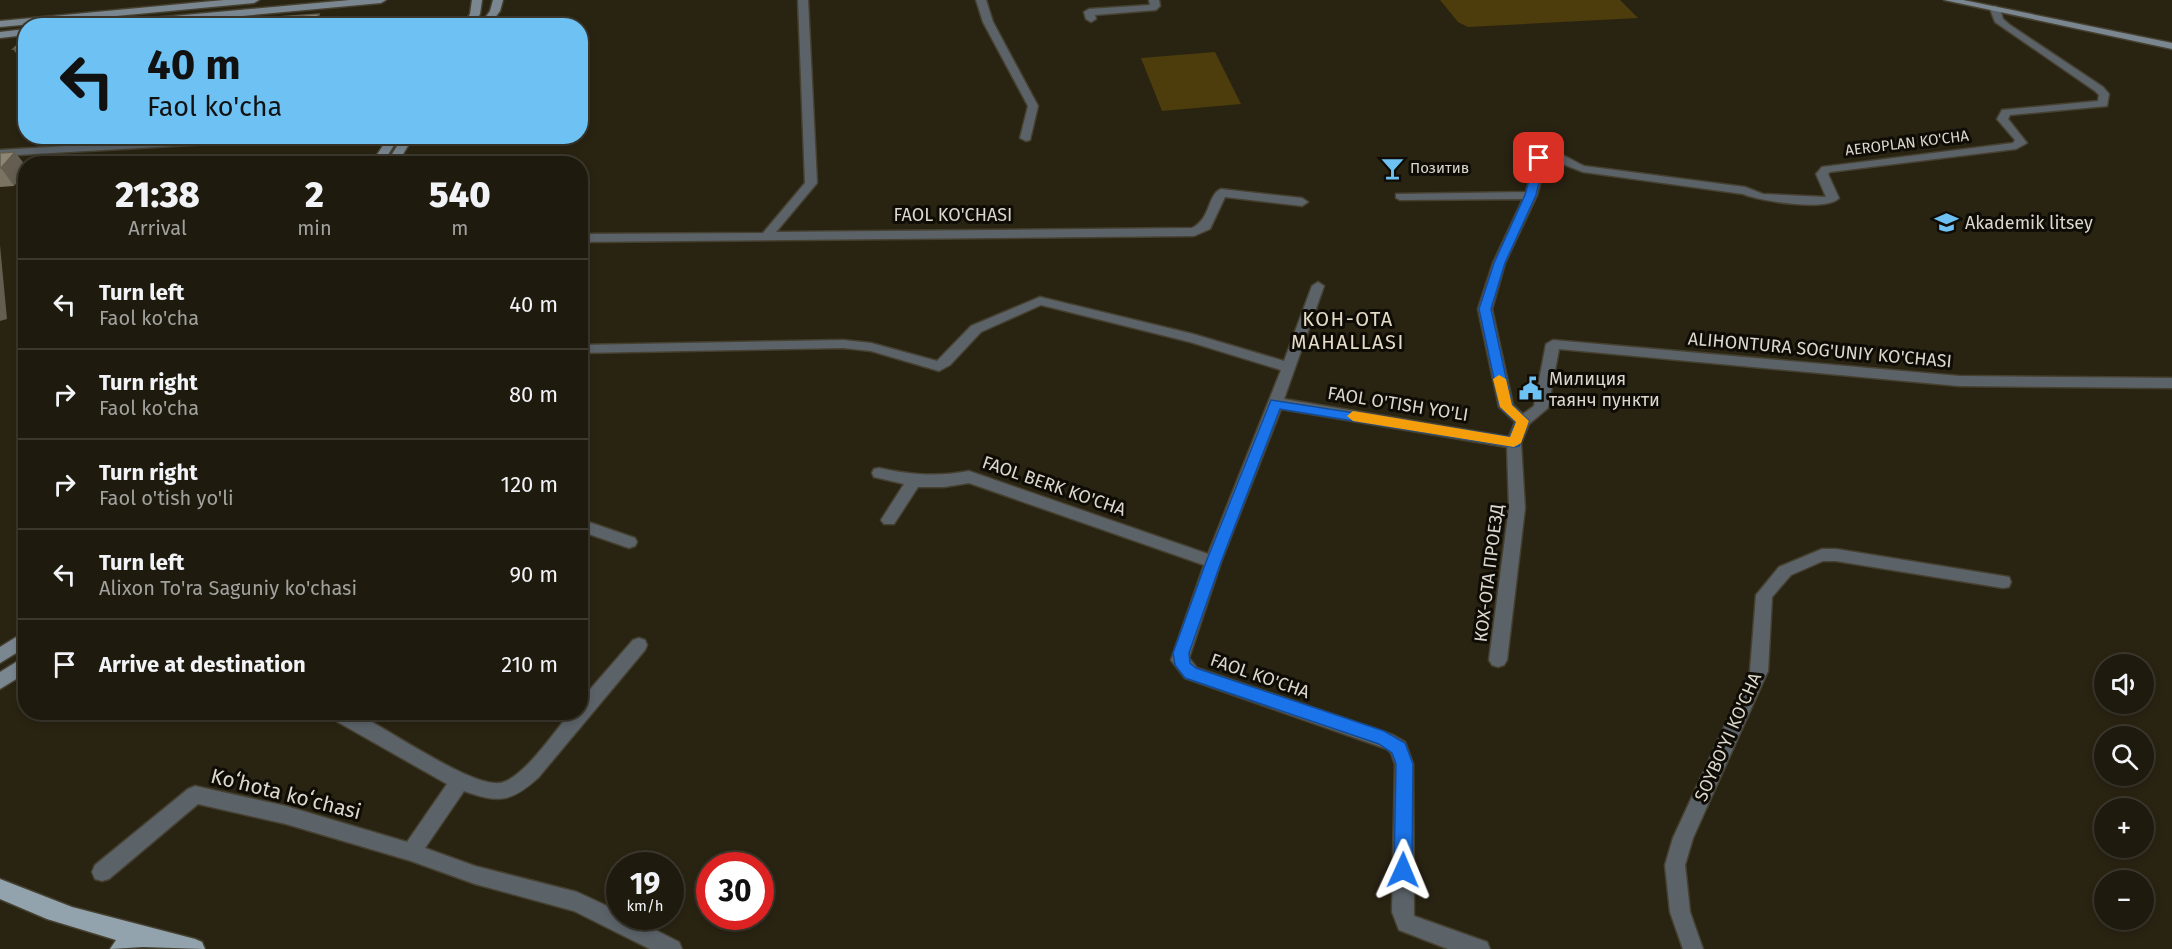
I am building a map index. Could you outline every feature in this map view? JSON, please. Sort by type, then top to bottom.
[{"type":"main road","points":[[84,18],[254,0]]},
{"type":"main road","points":[[184,18],[381,0]]},
{"type":"main road","points":[[473,18],[477,0]]},
{"type":"main road","points":[[490,18],[498,0]]},
{"type":"main road","points":[[1949,0],[2172,46]]},
{"type":"main road","points":[[1972,0],[2172,41]]},
{"type":"main road","points":[[0,24],[18,24]]},
{"type":"main road","points":[[0,34],[18,33]]},
{"type":"main road","points":[[0,656],[18,644]]},
{"type":"main road","points":[[0,682],[18,669]]},
{"type":"main road","points":[[0,889],[65,915],[141,937],[195,949]]},
{"type":"main road","points":[[120,949],[141,937]]},
{"type":"street","points":[[768,234],[812,183],[803,0]]},
{"type":"street","points":[[981,0],[992,31],[1033,106],[1026,138]]},
{"type":"street","points":[[1091,19],[1091,12],[1153,8],[1154,0]]},
{"type":"street","name":"AEROPLAN KO'CHA","points":[[1531,195],[1539,158],[1546,154],[1557,156],[1569,165],[1583,169],[1745,190],[1761,197],[1828,201],[1833,198],[1822,174],[1826,169],[2016,146],[2021,143],[2020,139],[2002,119],[2006,112],[2103,104],[2104,94],[2099,89],[1998,20],[1995,9]]},
{"type":"street","points":[[0,153],[155,144]]},
{"type":"street","name":"FAOL KO'CHASI","points":[[588,238],[768,234],[1194,232],[1206,226],[1221,193],[1302,202]]},
{"type":"street","points":[[1401,196],[1531,195],[1499,263],[1485,309],[1506,407],[1523,421]]},
{"type":"street","name":"FAOL KO'CHA","points":[[1318,286],[1276,403],[1213,562],[1181,653],[1183,665],[1191,673],[1384,738],[1399,748],[1404,764],[1402,912],[1406,923],[1417,929],[1480,949]]},
{"type":"street","points":[[588,349],[843,344],[871,347],[939,366],[976,329],[1040,301],[1193,338],[1288,367]]},
{"type":"street","name":"ALIHONTURA SOG'UNIY KO'CHASI","points":[[1523,421],[1541,408],[1553,344],[1959,381],[2172,383]]},
{"type":"street","name":"FAOL O'TISH YO'LI","points":[[1276,403],[1514,443]]},
{"type":"street","name":"КОХ-ОТА ПРОЕЗД","points":[[1498,660],[1517,508],[1514,443],[1523,421]]},
{"type":"street","name":"FAOL BERK KO'CHA","points":[[879,473],[914,482],[969,477],[1213,562]]},
{"type":"street","points":[[889,520],[914,482]]},
{"type":"street","points":[[588,528],[629,542]]},
{"type":"street","name":"SOYBO'YI KO'CHA","points":[[1693,949],[1680,912],[1675,865],[1683,838],[1759,671],[1764,595],[1776,580],[1785,571],[1805,561],[1822,555],[1836,555],[2003,582]]},
{"type":"street","points":[[588,705],[639,645]]},
{"type":"street","points":[[349,720],[460,781],[493,793],[512,789],[531,772],[575,720]]},
{"type":"street","points":[[411,852],[460,781]]},
{"type":"street","name":"Koʻhota koʻchasi","points":[[102,872],[195,795],[286,815],[411,852],[475,875],[577,902],[672,949]]},
{"type":"shaded area","points":[[1440,0],[1620,0],[1638,18],[1468,27],[1458,22]]},
{"type":"shaded area","points":[[1215,52],[1241,104],[1162,111],[1141,58]]},
{"type":"building","points":[[319,14],[317,18],[261,18]]},
{"type":"building","points":[[15,152],[1,168],[0,168],[0,153]]},
{"type":"slow traffic","points":[[1353,416],[1514,443],[1523,421],[1506,407],[1499,379]]},
{"type":"place","name":"Позитив","points":[[1392,168]]},
{"type":"place","name":"Akademik litsey","points":[[1947,223]]},
{"type":"place","name":"Милиция таянч пункти","points":[[1531,389]]},
{"type":"district","name":"KOH-OTA MAHALLASI","points":[[1348,330]]},
{"type":"route","points":[[1403,870],[1404,764],[1399,748],[1384,738],[1191,673],[1186,670],[1180,660],[1181,653],[1213,562],[1276,403],[1514,443],[1523,421],[1506,407],[1485,309],[1499,263],[1531,195],[1539,158]]}]
